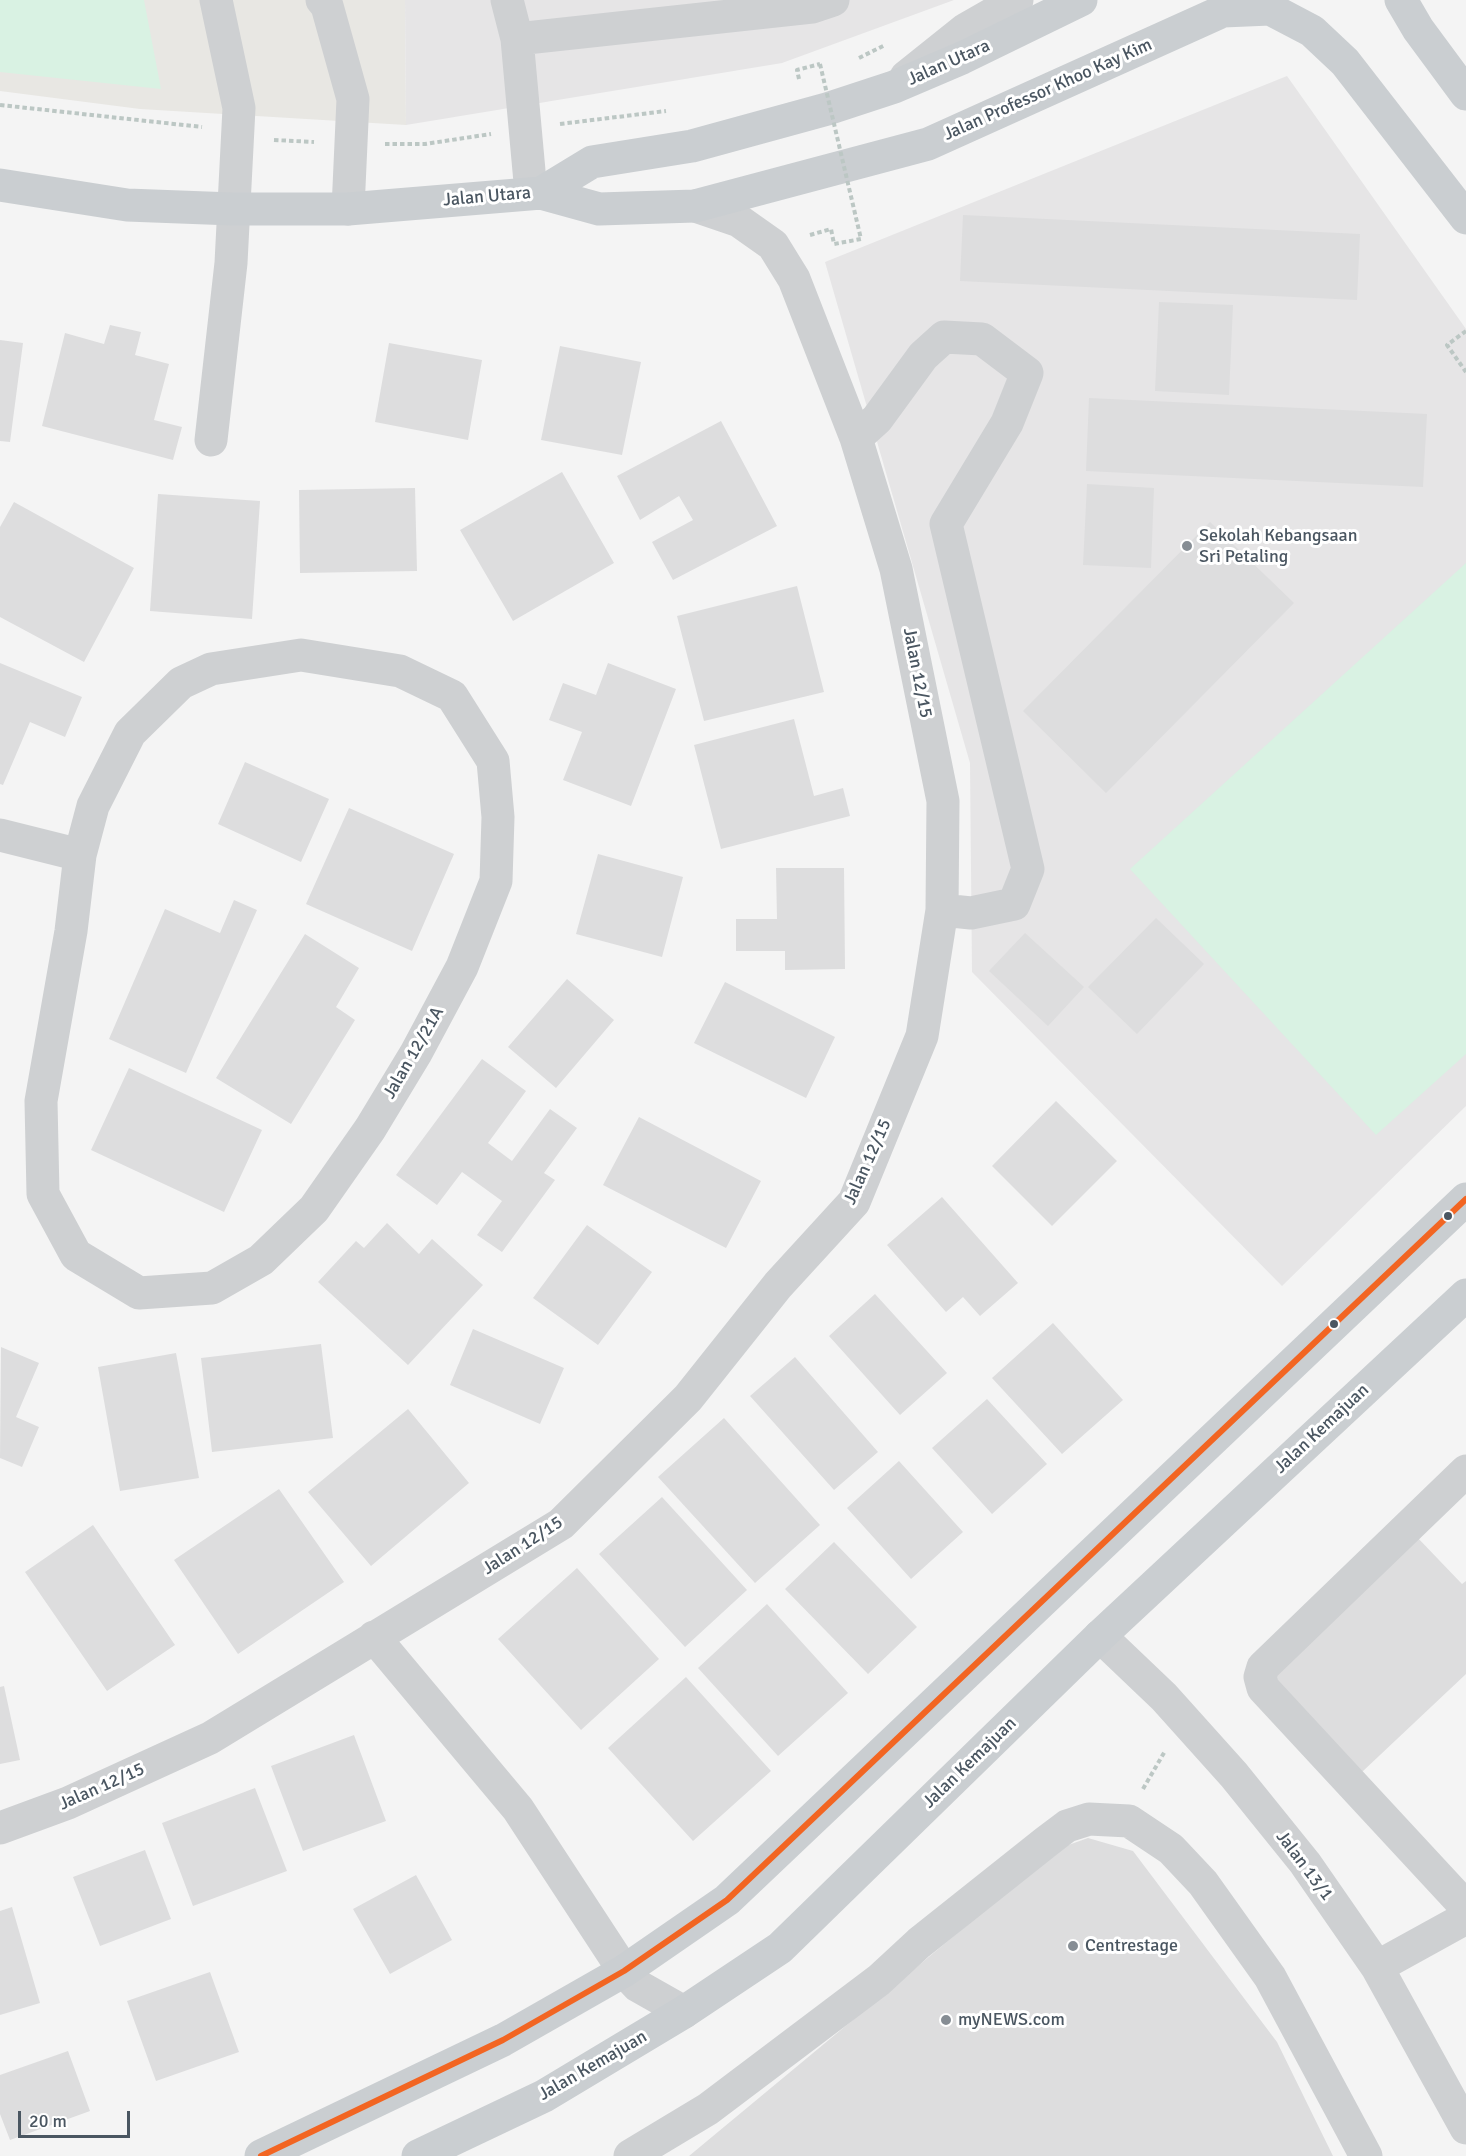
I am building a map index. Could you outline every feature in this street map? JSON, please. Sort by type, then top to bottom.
[{"type":"main road","name":"Jalan Utara","points":[[0,186],[127,205],[233,209],[348,209],[536,193],[592,162],[692,146],[827,109],[894,87],[962,58],[1082,0]]},
{"type":"main road","points":[[1401,0],[1418,29],[1466,94]]},
{"type":"main road","name":"Jalan Professor Khoo Kay Kim","points":[[536,193],[599,208],[695,206],[928,144],[1223,11],[1270,9],[1312,31],[1345,62],[1466,218]]},
{"type":"main road","points":[[261,2156],[502,2040],[624,1971],[727,1900],[1466,1199]]},
{"type":"main road","name":"Jalan Kemajuan","points":[[418,2156],[458,2147],[684,2012],[780,1948],[1100,1636],[1466,1294]]},
{"type":"street","points":[[211,440],[228,300],[239,108],[216,0]]},
{"type":"street","points":[[507,0],[517,39],[536,193]]},
{"type":"street","points":[[517,39],[812,7],[833,0]]},
{"type":"street","points":[[894,87],[966,29],[1017,0]]},
{"type":"street","points":[[326,2],[353,99],[348,209]]},
{"type":"street","name":"Jalan 12/15","points":[[0,1828],[68,1803],[210,1738],[561,1524],[688,1398],[778,1285],[854,1203],[922,1036],[942,910],[943,801],[896,569],[856,438],[794,279],[773,245],[739,222],[695,206]]},
{"type":"street","points":[[856,438],[877,419],[923,356],[944,337],[982,339],[1027,373],[1007,423],[946,524],[1028,869],[1014,904],[971,913],[942,910]]},
{"type":"street","name":"Jalan 12/21A","points":[[301,655],[400,671],[452,696],[493,761],[498,817],[496,881],[457,977],[416,1053],[376,1119],[314,1209],[261,1260],[212,1288],[140,1293],[76,1255],[43,1194],[41,1101],[71,932],[80,855],[93,806],[130,733],[181,682],[211,669],[301,655]]},
{"type":"street","points":[[0,835],[80,855]]},
{"type":"street","points":[[1466,1471],[1263,1666],[1260,1677],[1263,1688],[1466,1907]]},
{"type":"street","name":"Jalan 13/1","points":[[1100,1636],[1164,1697],[1234,1775],[1305,1863],[1377,1967],[1465,2125]]},
{"type":"street","points":[[374,1637],[518,1809],[624,1971],[638,1986],[684,2012]]},
{"type":"street","points":[[630,2156],[718,2102],[879,1980],[919,1943],[1067,1826],[1089,1819],[1129,1821],[1171,1849],[1203,1883],[1270,1977],[1366,2156]]},
{"type":"street","points":[[1377,1967],[1466,1918]]},
{"type":"path","points":[[801,87],[797,70],[820,64],[861,238],[834,244],[831,229],[809,235]]},
{"type":"path","points":[[1466,331],[1447,345],[1466,372]]},
{"type":"path","points":[[1129,1821],[1145,1784],[1170,1743]]},
{"type":"shaded area","points":[[0,0],[405,0],[406,125],[140,109],[0,91]]},
{"type":"shaded area","points":[[405,0],[954,0],[782,63],[406,125]]},
{"type":"shaded area","name":"Sekolah Kebangsaan Sri Petaling","points":[[1287,76],[1466,329],[1466,1106],[1282,1286],[972,972],[970,763],[825,262]]},
{"type":"green space","points":[[0,0],[144,0],[161,89],[0,72]]},
{"type":"green space","points":[[1466,563],[1466,1054],[1376,1135],[1130,869]]},
{"type":"building","points":[[963,215],[1360,234],[1357,300],[960,281]]},
{"type":"building","points":[[1159,302],[1233,305],[1229,395],[1155,391]]},
{"type":"building","points":[[110,325],[141,332],[135,355],[169,364],[154,420],[182,427],[173,460],[42,426],[65,333],[104,344]]},
{"type":"building","points":[[0,340],[23,343],[10,442],[0,441]]},
{"type":"building","points":[[389,343],[482,360],[468,440],[375,422]]},
{"type":"building","points":[[560,346],[641,362],[622,455],[541,440]]},
{"type":"building","points":[[1089,398],[1427,414],[1423,487],[1086,471]]},
{"type":"building","points":[[721,421],[777,526],[673,580],[652,542],[693,520],[679,496],[640,520],[617,476]]},
{"type":"building","points":[[562,472],[614,563],[513,621],[460,530]]},
{"type":"building","points":[[1087,484],[1154,488],[1151,568],[1083,565]]},
{"type":"building","points":[[415,488],[417,571],[300,573],[299,490]]},
{"type":"building","points":[[158,494],[260,501],[252,619],[150,611]]},
{"type":"building","points":[[14,502],[134,568],[84,662],[0,617],[0,527]]},
{"type":"building","points":[[1210,522],[1294,603],[1106,793],[1023,711]]},
{"type":"building","points":[[797,586],[824,692],[704,721],[677,616]]},
{"type":"building","points":[[0,663],[82,697],[65,737],[30,722],[3,785],[0,784]]},
{"type":"building","points":[[608,663],[676,689],[631,806],[563,780],[582,732],[549,720],[563,683],[596,695]]},
{"type":"building","points":[[794,719],[814,796],[843,788],[850,816],[721,849],[694,745]]},
{"type":"building","points":[[245,762],[329,799],[301,862],[218,824]]},
{"type":"building","points":[[349,808],[454,854],[412,951],[306,904]]},
{"type":"building","points":[[598,854],[683,877],[662,957],[576,934]]},
{"type":"building","points":[[776,868],[844,868],[845,969],[785,970],[785,951],[736,951],[736,919],[777,919]]},
{"type":"building","points":[[234,900],[257,910],[186,1073],[109,1039],[165,909],[220,933]]},
{"type":"building","points":[[1156,918],[1204,964],[1137,1034],[1088,987]]},
{"type":"building","points":[[1025,933],[1084,987],[1048,1026],[989,971]]},
{"type":"building","points":[[305,934],[359,968],[336,1007],[355,1020],[291,1124],[216,1078]]},
{"type":"building","points":[[567,979],[614,1020],[556,1088],[508,1047]]},
{"type":"building","points":[[725,982],[835,1037],[806,1098],[694,1043]]},
{"type":"building","points":[[482,1059],[526,1091],[488,1143],[512,1161],[550,1109],[577,1128],[544,1173],[555,1180],[502,1252],[477,1235],[502,1201],[462,1172],[437,1205],[396,1175]]},
{"type":"building","points":[[129,1068],[262,1130],[224,1212],[91,1150]]},
{"type":"building","points":[[1056,1101],[1117,1161],[1052,1226],[992,1166]]},
{"type":"building","points":[[639,1117],[761,1181],[726,1248],[603,1185]]},
{"type":"building","points":[[942,1197],[1018,1283],[980,1316],[963,1297],[946,1312],[887,1245]]},
{"type":"building","points":[[387,1223],[419,1254],[432,1239],[483,1285],[408,1365],[318,1282],[356,1241],[364,1248]]},
{"type":"building","points":[[587,1225],[652,1272],[598,1345],[533,1298]]},
{"type":"building","points":[[875,1294],[947,1373],[900,1415],[829,1336]]},
{"type":"building","points":[[1053,1323],[1123,1400],[1062,1454],[992,1378]]},
{"type":"building","points":[[473,1329],[564,1368],[540,1424],[450,1385]]},
{"type":"building","points":[[321,1344],[333,1438],[212,1452],[201,1358]]},
{"type":"building","points":[[1,1347],[39,1363],[16,1417],[39,1427],[22,1467],[0,1458]]},
{"type":"building","points":[[176,1353],[199,1478],[120,1491],[98,1367]]},
{"type":"building","points":[[795,1357],[878,1452],[834,1490],[750,1396]]},
{"type":"building","points":[[987,1399],[1047,1464],[992,1514],[932,1448]]},
{"type":"building","points":[[408,1409],[469,1483],[371,1566],[308,1492]]},
{"type":"building","points":[[724,1418],[820,1525],[755,1583],[658,1477]]},
{"type":"building","points":[[899,1461],[963,1532],[911,1579],[847,1508]]},
{"type":"building","points":[[279,1489],[344,1582],[238,1654],[174,1560]]},
{"type":"building","points":[[662,1497],[747,1590],[685,1647],[599,1554]]},
{"type":"building","points":[[93,1525],[175,1645],[107,1691],[25,1572]]},
{"type":"building","points":[[1416,1536],[1462,1584],[1466,1581],[1466,1674],[1362,1772],[1269,1675]]},
{"type":"building","points":[[834,1542],[917,1627],[868,1674],[785,1589]]},
{"type":"building","points":[[577,1568],[659,1659],[581,1730],[498,1639]]},
{"type":"building","points":[[767,1604],[848,1693],[778,1756],[698,1668]]},
{"type":"building","points":[[686,1677],[771,1771],[693,1841],[608,1748]]},
{"type":"building","points":[[4,1686],[20,1760],[0,1764],[0,1687]]},
{"type":"building","points":[[354,1735],[386,1821],[303,1851],[271,1766]]},
{"type":"building","points":[[255,1788],[287,1871],[193,1906],[162,1823]]},
{"type":"building","name":"Centrestage","points":[[1088,1838],[1133,1851],[1277,2042],[1333,2156],[689,2156],[1060,1848]]},
{"type":"building","points":[[145,1850],[171,1919],[100,1946],[73,1877]]},
{"type":"building","points":[[416,1875],[452,1940],[390,1974],[353,1909]]},
{"type":"building","points":[[12,1907],[40,2003],[0,2015],[0,1911]]},
{"type":"building","points":[[210,1972],[239,2052],[156,2081],[127,2001]]},
{"type":"building","points":[[68,2051],[90,2111],[10,2140],[0,2114],[0,2075]]},
{"type":"transit line","points":[[261,2156],[503,2040],[624,1971],[727,1900],[1466,1199]]},
{"type":"place","name":"Sekolah Kebangsaan Sri Petaling","points":[[1187,546]]},
{"type":"place","name":"Centrestage","points":[[1073,1946]]},
{"type":"place","name":"myNEWS.com","points":[[946,2020]]}]
